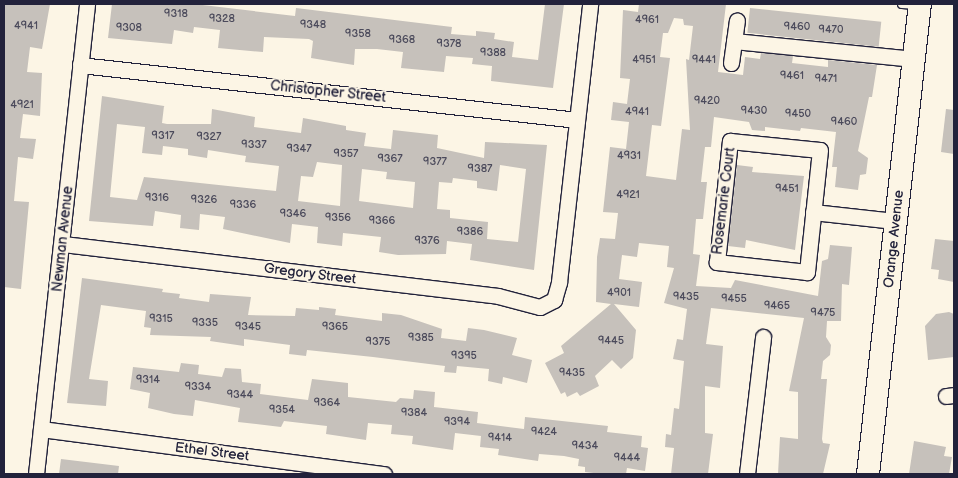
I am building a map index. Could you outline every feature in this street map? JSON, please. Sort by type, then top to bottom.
[{"type":"main road","name":"Orange Avenue","points":[[868,474],[914,59],[914,4]]},
{"type":"street","name":"Newman Avenue","points":[[36,474],[63,244],[87,4]]},
{"type":"street","points":[[576,120],[590,4]]},
{"type":"street","points":[[731,63],[737,20]]},
{"type":"street","points":[[734,41],[914,59]]},
{"type":"street","name":"Christopher Street","points":[[80,65],[576,120]]},
{"type":"street","name":"Gregory Street","points":[[63,244],[498,296],[540,307],[554,300],[559,282],[576,120]]},
{"type":"street","name":"Rosemarie Court","points":[[730,141],[820,150],[813,212],[807,272],[717,262],[730,141]]},
{"type":"street","points":[[813,212],[895,222]]},
{"type":"street","points":[[747,474],[763,336]]},
{"type":"street","name":"Ethel Street","points":[[41,429],[384,474]]},
{"type":"building","points":[[4,4],[50,4],[42,49],[30,47],[27,72],[42,73],[40,116],[23,114],[20,138],[36,139],[33,159],[18,157],[14,201],[29,202],[21,289],[4,287]]},
{"type":"building","points":[[112,4],[194,4],[295,16],[296,8],[452,27],[451,34],[476,36],[476,31],[495,33],[494,39],[514,42],[512,57],[538,60],[545,4],[564,4],[553,88],[491,81],[492,66],[472,64],[473,58],[446,56],[444,72],[401,68],[403,52],[377,49],[355,49],[354,65],[311,58],[313,41],[309,39],[264,37],[263,52],[218,48],[220,30],[194,27],[193,33],[174,30],[172,44],[108,38]]},
{"type":"building","points":[[639,4],[726,4],[718,72],[743,75],[745,57],[760,59],[761,53],[793,56],[792,63],[828,67],[828,60],[877,65],[872,97],[869,97],[858,151],[868,158],[866,174],[860,175],[858,190],[835,187],[837,167],[832,167],[836,132],[801,128],[800,131],[765,127],[765,131],[752,130],[749,122],[714,117],[711,147],[705,147],[701,182],[707,182],[703,219],[696,219],[693,254],[700,255],[696,286],[731,288],[735,280],[818,296],[822,261],[828,259],[830,245],[852,247],[849,285],[842,284],[841,321],[827,321],[826,337],[831,345],[830,355],[823,361],[821,379],[827,379],[822,439],[823,443],[830,444],[823,474],[778,474],[780,437],[798,439],[798,392],[789,391],[804,318],[711,308],[706,344],[723,346],[720,388],[705,386],[705,433],[713,434],[708,474],[671,474],[674,448],[665,447],[666,434],[671,435],[674,408],[679,409],[684,361],[673,359],[677,339],[683,340],[687,309],[664,303],[674,268],[667,267],[669,246],[639,243],[637,257],[622,255],[619,279],[642,282],[639,307],[614,304],[636,330],[633,358],[621,369],[612,360],[595,376],[599,386],[580,396],[577,392],[567,397],[565,392],[561,394],[545,363],[564,353],[561,346],[611,304],[596,302],[597,257],[600,238],[615,239],[618,213],[603,212],[610,147],[626,149],[629,122],[611,120],[613,102],[627,104],[630,79],[620,78],[623,10],[638,12]],"holes":[[[674,18],[683,19],[684,25],[693,26],[689,60],[686,59],[690,130],[682,129],[676,180],[646,176],[652,125],[661,126],[670,58],[660,57],[663,33],[668,33]]]},
{"type":"building","points":[[750,8],[881,22],[879,47],[747,33]]},
{"type":"building","points":[[102,96],[164,106],[162,123],[167,124],[211,124],[212,109],[255,117],[254,127],[301,133],[303,118],[346,126],[346,130],[366,133],[364,146],[391,149],[393,130],[438,135],[437,148],[484,158],[485,142],[547,145],[534,270],[470,260],[472,244],[447,241],[446,254],[398,255],[379,252],[381,237],[343,233],[342,246],[317,243],[318,227],[292,224],[290,243],[223,229],[225,217],[200,214],[199,230],[180,228],[181,215],[155,211],[153,226],[89,221]],"holes":[[[117,124],[145,127],[142,153],[162,155],[163,146],[188,149],[188,155],[207,158],[208,150],[246,156],[245,162],[279,166],[276,191],[144,177],[137,200],[110,197]],[[317,162],[342,165],[340,206],[298,201],[301,176],[313,177]],[[500,165],[526,169],[518,242],[487,239],[488,222],[450,218],[450,210],[437,209],[439,182],[452,183],[453,178],[477,181],[477,188],[497,191]],[[362,169],[387,172],[386,179],[415,182],[413,208],[359,201]]]},
{"type":"building","points":[[946,109],[954,110],[954,154],[941,152]]},
{"type":"building","points":[[737,165],[753,167],[752,172],[804,176],[795,250],[746,240],[745,248],[728,246]]},
{"type":"building","points":[[935,239],[954,241],[954,282],[938,279],[939,270],[931,269]]},
{"type":"building","points":[[82,278],[163,289],[162,292],[180,294],[179,298],[209,302],[210,294],[251,297],[248,315],[295,316],[296,308],[319,310],[319,307],[336,309],[335,315],[382,321],[382,313],[401,315],[442,329],[441,338],[466,341],[468,328],[484,330],[517,338],[512,355],[532,360],[527,383],[503,377],[502,384],[488,381],[489,369],[457,366],[456,373],[444,372],[445,366],[373,357],[307,350],[306,356],[289,354],[290,345],[244,339],[244,346],[210,341],[211,337],[150,335],[151,328],[144,327],[146,311],[101,305],[89,379],[108,381],[106,406],[67,403]]},
{"type":"building","points":[[949,312],[954,314],[954,357],[928,360],[925,326],[936,314]]},
{"type":"building","points":[[181,363],[199,365],[198,374],[222,377],[225,368],[241,369],[242,382],[261,384],[260,394],[308,400],[312,379],[348,383],[348,397],[396,402],[400,398],[413,399],[414,390],[435,392],[434,407],[478,412],[477,423],[524,429],[525,417],[608,426],[607,432],[642,436],[641,447],[648,448],[645,471],[627,468],[626,474],[602,474],[585,472],[585,467],[578,466],[579,459],[564,456],[539,454],[538,461],[498,455],[499,449],[480,447],[481,436],[455,433],[453,450],[412,444],[413,436],[391,434],[392,425],[368,423],[366,440],[326,434],[327,426],[284,421],[281,427],[238,422],[240,408],[195,400],[193,416],[174,414],[148,408],[150,393],[130,389],[133,367],[179,372]]},
{"type":"building","points":[[914,441],[946,447],[944,456],[952,457],[949,474],[909,474]]},
{"type":"building","points":[[61,459],[119,466],[118,474],[59,474]]}]
